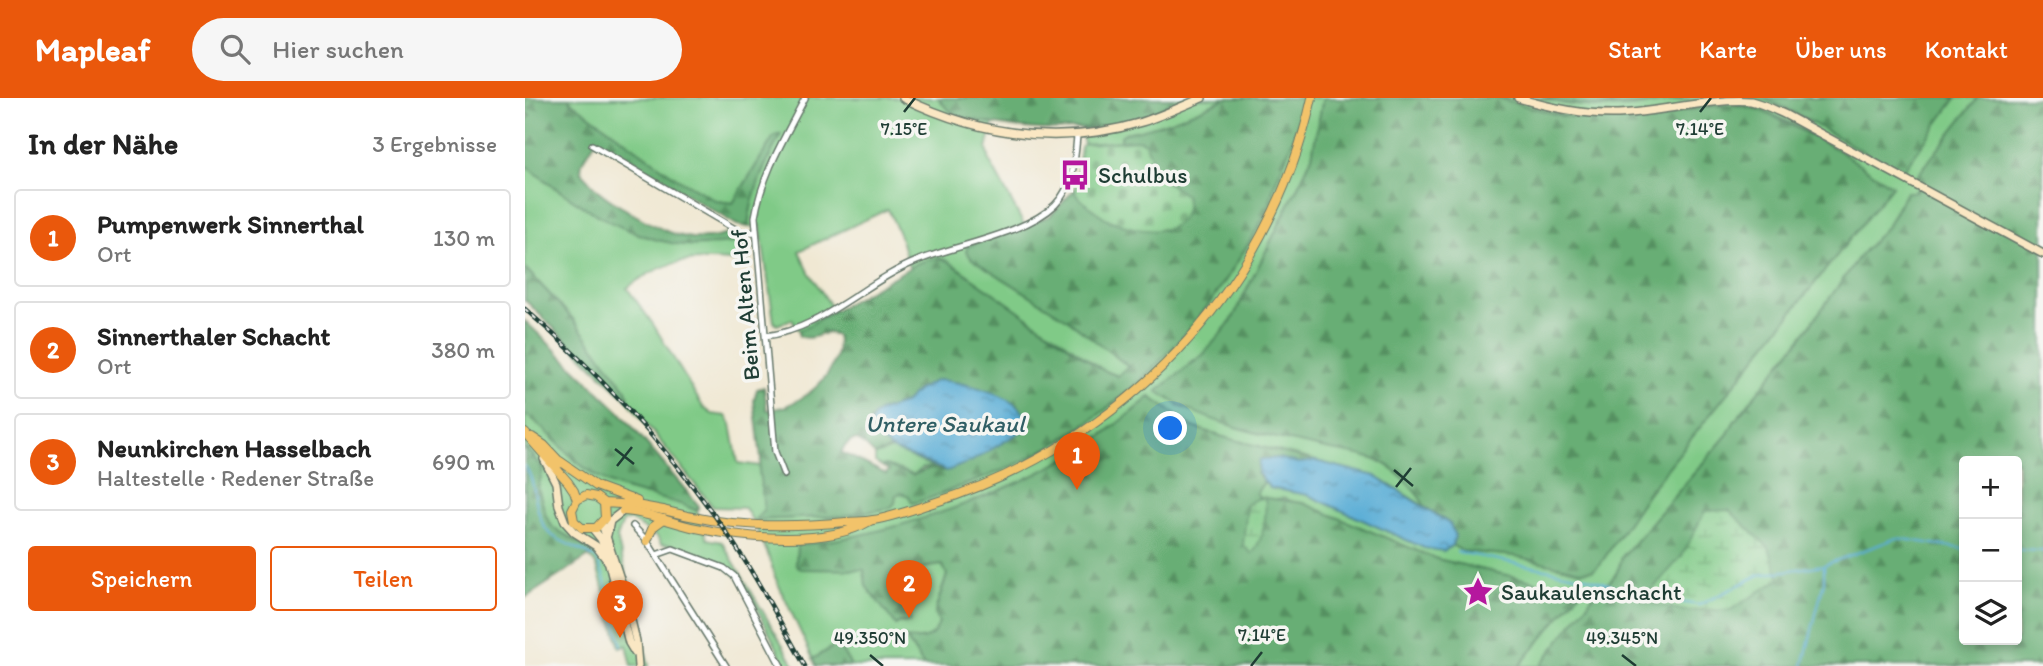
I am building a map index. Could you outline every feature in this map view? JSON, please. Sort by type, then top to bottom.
[{"type":"main road","points":[[902,98],[974,126],[1028,135],[1077,136],[1144,121],[1202,98]]},
{"type":"main road","points":[[526,434],[544,445],[560,461],[586,495],[596,497],[604,503],[636,505],[719,532],[776,537],[834,533],[857,528],[872,520],[968,491],[1034,462],[1108,415],[1176,354],[1223,299],[1263,233],[1290,174],[1313,98]]},
{"type":"main road","points":[[1518,98],[1563,110],[1604,114],[1652,111],[1725,99],[1762,104],[2043,254]]},
{"type":"main road","points":[[526,434],[568,482],[577,500]]},
{"type":"main road","points":[[535,445],[553,473],[565,522],[574,532],[596,546],[610,564]]},
{"type":"main road","points":[[560,461],[602,489],[664,515]]},
{"type":"main road","points":[[586,495],[577,500],[572,510],[574,521],[582,528],[593,529],[611,513],[623,511],[664,515]]},
{"type":"main road","points":[[604,503],[606,510],[603,533],[613,552]]},
{"type":"main road","points":[[623,511],[612,518],[607,527],[607,535],[636,641],[638,666]]},
{"type":"main road","points":[[648,514],[653,527]]},
{"type":"main road","points":[[647,541],[653,527],[664,515]]},
{"type":"main road","points":[[593,529],[601,538],[610,564],[629,643],[635,653]]},
{"type":"street","name":"Beim Alten Hof","points":[[784,475],[775,452],[755,232],[760,190],[805,98]]},
{"type":"street","points":[[765,336],[801,328],[885,276],[918,260],[1040,217],[1058,202],[1067,188],[1077,136]]},
{"type":"street","points":[[592,145],[735,229],[743,233],[755,232]]},
{"type":"street","points":[[633,526],[647,541],[726,666]]},
{"type":"street","points":[[656,555],[673,549],[729,572],[744,593],[781,666]]},
{"type":"green space","points":[[525,98],[569,98],[675,177],[717,201],[733,203],[774,136],[781,134],[760,179],[752,202],[748,227],[737,225],[599,142],[595,142],[582,162],[581,170],[597,189],[654,226],[690,238],[717,237],[731,233],[744,242],[684,245],[640,235],[599,216],[561,192],[525,165],[525,121],[530,116],[525,112]]},
{"type":"green space","points":[[569,98],[939,98],[951,112],[993,124],[987,149],[990,162],[1024,225],[1067,319],[1128,366],[1118,376],[1103,370],[1053,333],[909,267],[888,209],[799,251],[834,311],[799,331],[792,319],[777,325],[774,322],[760,225],[748,227],[755,191],[780,135],[774,137],[733,203],[717,201],[675,177]]},
{"type":"green space","points":[[939,98],[1174,98],[1160,110],[1118,123],[1081,129],[1045,130],[968,119],[948,110]]},
{"type":"green space","points":[[1174,98],[1226,98],[1176,119],[1125,133],[1121,141],[1084,144],[1081,131],[1145,115]]},
{"type":"green space","points":[[1226,98],[1305,98],[1270,203],[1251,239],[1214,297],[1187,332],[1123,396],[1049,447],[1009,467],[926,500],[912,503],[909,496],[901,493],[896,495],[895,503],[890,508],[843,516],[756,520],[764,509],[754,401],[757,389],[764,387],[767,410],[793,403],[817,386],[834,363],[837,336],[828,332],[806,338],[799,336],[799,331],[918,263],[937,257],[948,261],[1103,370],[1118,376],[1128,366],[1067,319],[972,259],[966,251],[968,246],[1050,216],[1075,189],[1076,195],[1110,221],[1139,228],[1165,230],[1185,195],[1153,172],[1151,156],[1139,140],[1121,141],[1121,136],[1176,119]],"holes":[[[937,380],[961,384],[998,396],[943,471],[931,469],[913,475],[884,465],[883,467],[889,470],[886,474],[841,452],[854,440],[862,443],[875,455],[892,449],[876,437],[870,421],[881,411],[903,404],[919,389]]]},
{"type":"green space","points":[[1305,98],[1323,98],[1312,156],[1232,320],[1203,355],[1189,364],[1178,406],[1286,440],[1368,457],[1389,467],[1404,479],[1424,506],[1375,476],[1193,427],[1150,397],[1102,435],[1063,459],[991,494],[912,522],[834,540],[797,545],[839,569],[865,570],[897,623],[906,623],[910,616],[902,587],[904,575],[916,569],[942,565],[947,574],[935,610],[939,621],[937,629],[926,638],[906,639],[924,666],[851,666],[837,644],[813,659],[775,577],[763,542],[745,508],[713,507],[627,400],[629,396],[572,318],[525,268],[525,165],[601,217],[685,245],[744,242],[750,248],[750,260],[746,262],[697,260],[670,264],[627,288],[653,324],[703,407],[712,414],[726,416],[731,424],[738,463],[760,466],[764,509],[757,520],[843,516],[889,508],[896,495],[901,493],[923,495],[964,485],[1035,453],[1104,410],[1164,357],[1216,295],[1259,225],[1296,131]]},
{"type":"green space","points":[[1323,98],[1498,98],[1562,116],[1604,120],[1635,119],[1713,106],[1738,105],[1760,110],[1835,148],[1892,186],[1647,494],[1601,563],[1593,570],[1581,571],[1515,556],[1462,551],[1452,545],[1455,536],[1450,524],[1424,506],[1403,479],[1382,462],[1238,428],[1195,412],[1157,391],[1203,355],[1232,320],[1312,156]]},
{"type":"green space","points":[[1498,98],[1539,98],[1564,104],[1604,108],[1633,107],[1691,98],[1762,98],[1789,110],[1893,168],[1904,169],[1956,98],[1978,98],[1915,179],[1921,185],[1898,205],[1889,224],[1859,258],[1804,334],[1734,422],[1728,434],[1622,557],[1614,577],[1592,597],[1540,666],[1519,666],[1579,592],[1437,559],[1284,498],[1265,499],[1256,493],[1264,482],[1270,488],[1308,495],[1424,548],[1449,548],[1452,545],[1462,551],[1601,563],[1647,494],[1892,186],[1801,128],[1782,118],[1746,106],[1719,105],[1617,120],[1549,112]]},
{"type":"green space","points":[[1539,98],[1691,98],[1653,104],[1596,106]]},
{"type":"green space","points":[[1762,98],[1956,98],[1904,169],[1893,168],[1789,110]]},
{"type":"green space","points":[[1978,98],[2043,98],[2043,666],[1540,666],[1592,597],[1614,577],[1622,557],[1728,434],[1734,422],[1804,334],[1859,257],[1889,224],[1906,192],[1915,192],[1921,186],[1915,179]]},
{"type":"green space","points":[[1139,140],[1145,143],[1151,156],[1153,172],[1185,195],[1186,210],[1180,221],[1163,230],[1142,229],[1112,221],[1076,195],[1081,147],[1084,144]]},
{"type":"green space","points":[[525,268],[572,318],[626,389],[627,400],[525,300]]},
{"type":"green space","points":[[525,321],[620,412],[699,506],[697,511],[597,477],[525,414]]},
{"type":"green space","points":[[1150,397],[1193,427],[1316,461],[1298,463],[1278,458],[1257,473],[1264,482],[1256,493],[1259,497],[1303,503],[1437,559],[1580,592],[1519,666],[924,666],[906,638],[927,638],[937,628],[939,622],[935,612],[947,575],[943,565],[919,569],[903,576],[900,581],[911,622],[900,622],[896,625],[866,586],[864,570],[801,569],[796,564],[797,545],[834,540],[912,522],[953,509],[1030,477],[1096,440]]},
{"type":"green space","points":[[525,414],[546,429],[576,461],[594,475],[697,511],[707,539],[722,542],[795,666],[786,666],[751,596],[738,577],[716,560],[673,545],[661,544],[657,537],[630,520],[623,522],[617,538],[649,666],[632,666],[627,645],[620,648],[597,566],[589,556],[595,551],[553,528],[546,516],[538,488],[534,456],[525,447]]},
{"type":"green space","points":[[525,447],[543,469],[538,488],[546,516],[553,528],[595,552],[525,598]]},
{"type":"green space","points":[[892,449],[933,467],[923,468],[913,475],[887,465],[883,467],[875,462],[875,455]]},
{"type":"green space","points":[[1265,497],[1264,527],[1252,554],[1243,545],[1247,505]]},
{"type":"green space","points":[[1729,510],[1769,548],[1780,579],[1730,610],[1684,611],[1642,601],[1682,556],[1705,511]]},
{"type":"green space","points":[[838,644],[851,666],[816,666],[813,659]]},
{"type":"water","name":"Untere Saukaul","points":[[937,380],[977,388],[1007,400],[1019,408],[1025,418],[1025,429],[972,461],[947,471],[892,449],[876,437],[870,426],[874,416],[903,404],[919,389]]},
{"type":"water","points":[[1278,458],[1298,463],[1316,461],[1375,476],[1450,524],[1455,536],[1452,545],[1444,551],[1424,548],[1308,495],[1270,488],[1258,473],[1259,460]]},
{"type":"waterway","points":[[525,466],[546,529],[558,539],[597,559],[622,646]]},
{"type":"waterway","points":[[1457,552],[1586,577],[1652,598],[1699,605],[1759,575],[1824,565],[1897,538],[1959,548]]},
{"type":"waterway","points":[[2022,550],[2043,551]]},
{"type":"waterway","points":[[1803,666],[1824,582],[1824,566]]},
{"type":"railway","points":[[525,309],[606,386],[679,469],[735,545],[805,666]]},
{"type":"place","name":"Schulbus","points":[[1075,175]]},
{"type":"place","name":"Pumpenwerk Sinnerthal","points":[[1077,490]]},
{"type":"place","name":"Saukaulenschacht","points":[[1478,592]]},
{"type":"place","name":"Sinnerthaler Schacht","points":[[909,618]]},
{"type":"place","name":"Neunkirchen Hasselbach","points":[[620,638]]}]
